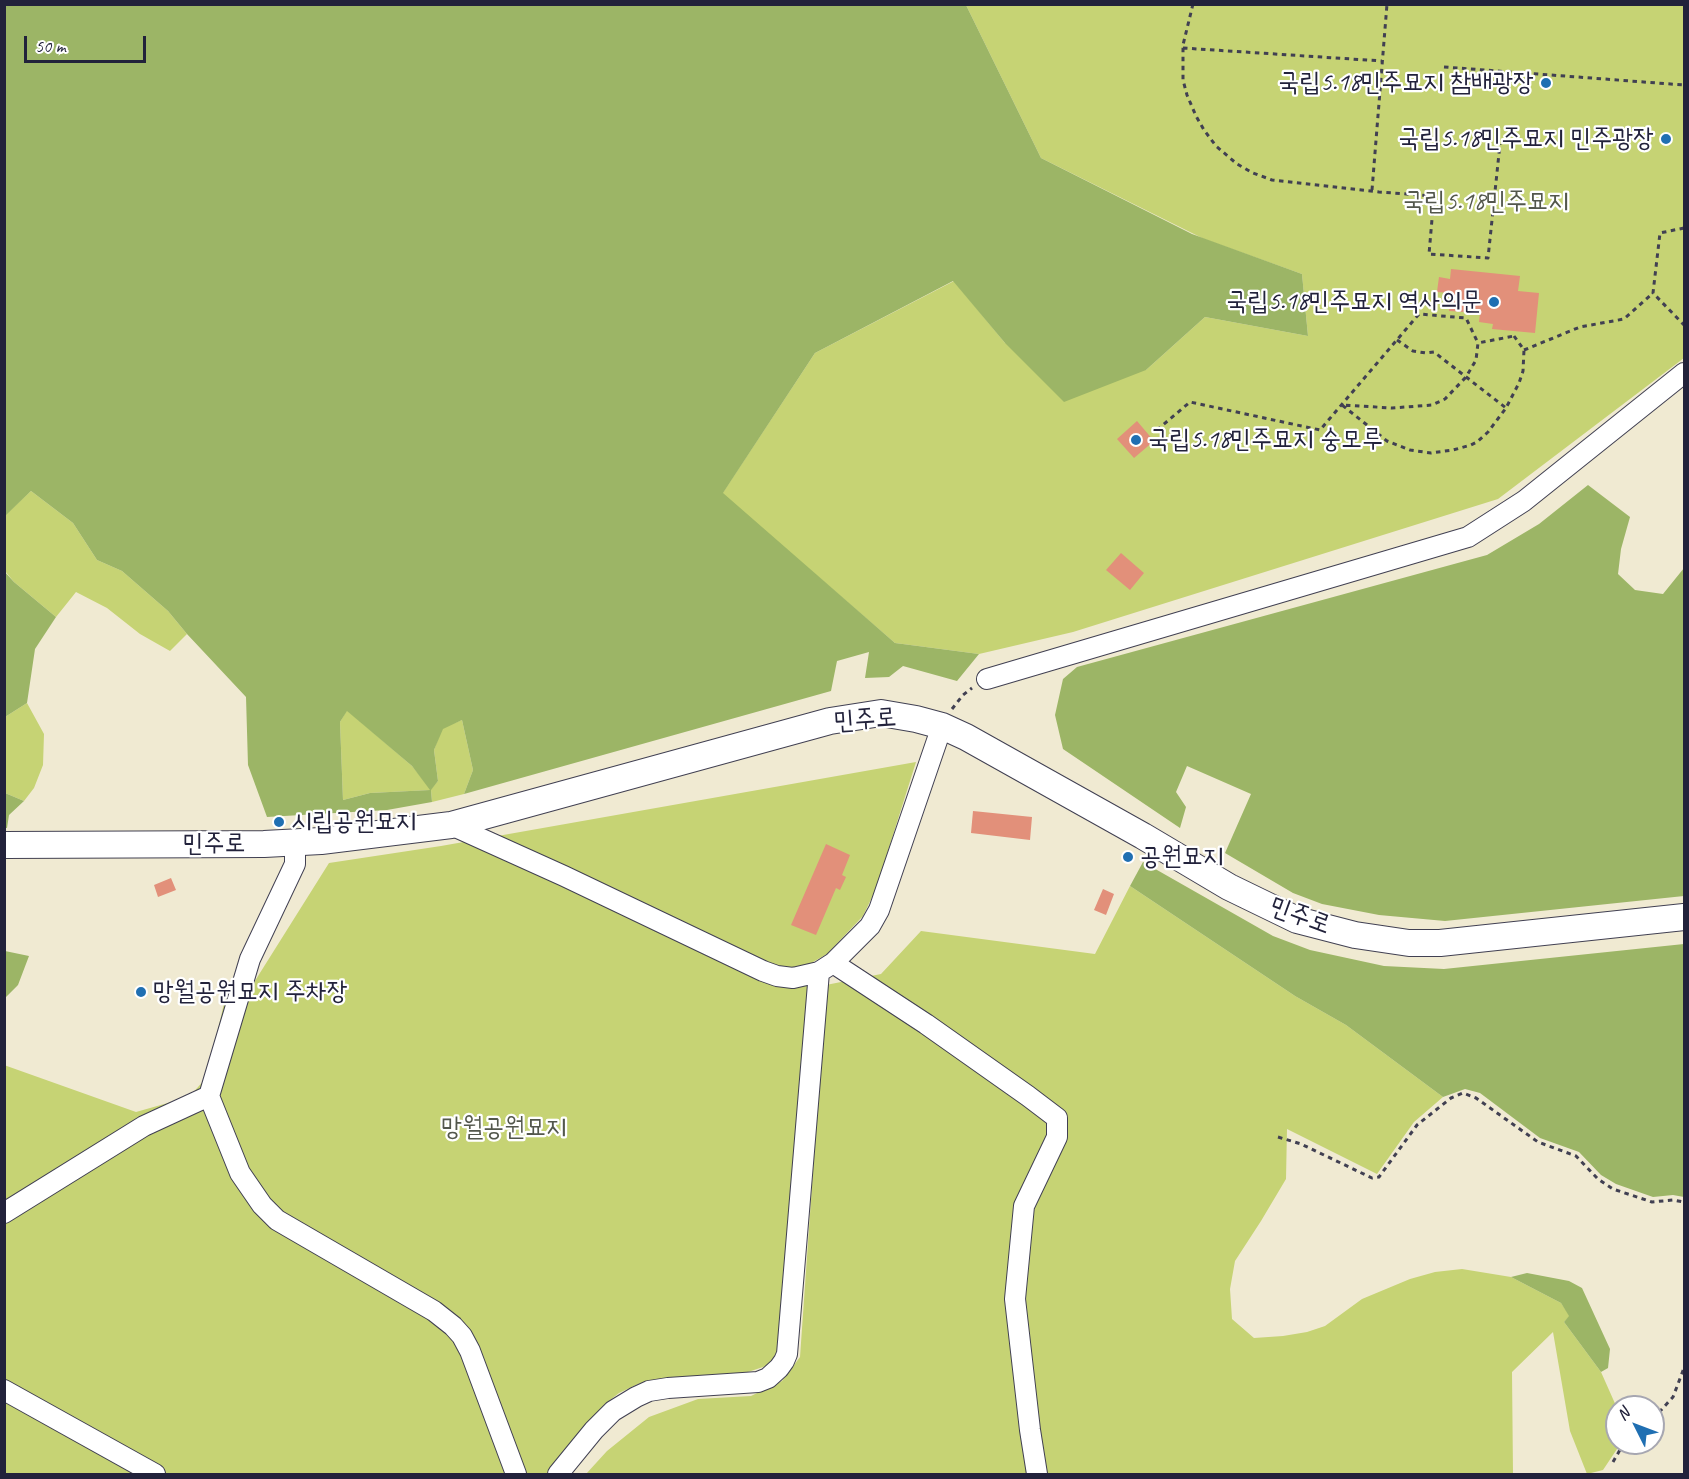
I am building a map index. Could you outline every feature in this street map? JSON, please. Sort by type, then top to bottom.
[{"type":"main road","name":"민주로","points":[[4,845],[252,844],[321,841],[451,825],[830,721],[881,713],[942,726],[966,737],[1230,887],[1297,920],[1355,935],[1409,943],[1440,943],[1684,917]]},
{"type":"lane","points":[[987,679],[1468,537],[1524,501],[1684,373]]},
{"type":"lane","points":[[451,825],[763,971],[793,978],[826,968],[870,926],[879,910],[942,726]]},
{"type":"lane","points":[[295,842],[295,864],[250,959],[209,1096],[240,1173],[262,1205],[277,1220],[434,1311],[462,1336],[470,1351],[516,1474]]},
{"type":"lane","points":[[558,1474],[594,1430],[613,1411],[636,1397],[649,1391],[668,1388],[758,1382],[768,1378],[784,1361],[787,1354],[826,968]]},
{"type":"lane","points":[[826,968],[926,1024],[1057,1118],[1057,1137],[1024,1206],[1015,1299],[1037,1474]]},
{"type":"lane","points":[[4,1213],[144,1126],[209,1096]]},
{"type":"lane","points":[[4,1390],[155,1474]]},
{"type":"path","points":[[1193,4],[1185,32],[1183,80],[1189,100],[1204,130],[1229,158],[1246,169],[1272,180],[1434,196],[1429,254],[1488,258],[1500,144]]},
{"type":"path","points":[[1372,190],[1387,4]]},
{"type":"path","points":[[1183,48],[1382,61]]},
{"type":"path","points":[[1444,67],[1684,85]]},
{"type":"path","points":[[1524,350],[1580,327],[1624,319],[1653,293],[1660,232],[1684,228]]},
{"type":"path","points":[[1653,293],[1684,325]]},
{"type":"path","points":[[1157,430],[1190,402],[1320,430],[1419,314],[1466,318],[1478,343],[1476,360],[1466,377],[1444,399],[1432,405],[1392,408],[1342,405]]},
{"type":"path","points":[[1342,405],[1386,441],[1410,450],[1431,453],[1453,450],[1477,442],[1488,432],[1506,408],[1519,383],[1523,371],[1524,350],[1514,336],[1478,343]]},
{"type":"path","points":[[1398,340],[1413,351],[1434,352],[1506,408]]},
{"type":"path","points":[[942,726],[954,705],[963,695],[987,679]]},
{"type":"path","points":[[1278,1137],[1301,1144],[1372,1178],[1379,1177],[1417,1125],[1451,1098],[1463,1093],[1476,1098],[1538,1142],[1576,1156],[1598,1179],[1613,1189],[1652,1202],[1673,1200],[1684,1202]]},
{"type":"path","points":[[1665,1405],[1672,1397],[1684,1368]]},
{"type":"path","points":[[1613,1462],[1617,1455]]},
{"type":"green space","points":[[5,4],[966,5],[1041,158],[1192,234],[1302,274],[1308,336],[1205,317],[1146,370],[1064,402],[1005,343],[953,281],[815,353],[723,493],[895,643],[979,654],[957,681],[903,666],[889,677],[865,678],[869,652],[837,661],[831,691],[464,794],[473,770],[462,720],[443,729],[434,750],[438,781],[431,790],[432,802],[387,810],[267,817],[248,765],[246,697],[168,611],[122,571],[97,560],[73,523],[31,491],[5,516]],"holes":[[[347,711],[412,766],[430,790],[370,793],[343,800],[340,722]]]},
{"type":"green space","name":"국립5.18민주묘지","points":[[966,5],[1684,5],[1684,358],[1498,499],[1073,632],[979,654],[895,643],[722,494],[815,353],[954,281],[1005,343],[1146,370],[1205,317],[1308,336],[1302,274],[1204,239],[1041,158]]},
{"type":"green space","points":[[1588,485],[1630,517],[1621,549],[1618,574],[1635,590],[1663,594],[1684,568],[1684,896],[1445,921],[1379,915],[1322,904],[1293,893],[1225,853],[1251,794],[1187,766],[1176,792],[1186,807],[1180,828],[1063,749],[1055,715],[1063,679],[1077,667],[1487,555],[1539,524]]},
{"type":"green space","points":[[31,491],[73,523],[97,560],[122,571],[168,611],[187,634],[170,651],[140,634],[107,608],[76,592],[56,617],[14,582],[5,571],[4,516]]},
{"type":"green space","points":[[4,571],[56,617],[35,649],[27,703],[5,717]]},
{"type":"green space","points":[[27,703],[44,734],[43,765],[34,788],[24,801],[5,793],[5,717]]},
{"type":"green space","points":[[347,710],[412,766],[431,789],[438,781],[434,750],[442,728],[462,720],[473,770],[464,794],[432,802],[431,790],[370,793],[343,800],[340,722]]},
{"type":"green space","name":"망월공원묘지","points":[[916,762],[876,889],[863,916],[827,954],[813,962],[779,1355],[769,1365],[736,1376],[651,1380],[619,1393],[590,1420],[547,1474],[5,1474],[4,1065],[136,1112],[189,1097],[207,1077],[225,999],[248,992],[329,863],[441,846]]},
{"type":"green space","points":[[5,793],[24,801],[9,815],[7,828],[5,828]]},
{"type":"green space","points":[[1143,862],[1273,936],[1310,950],[1384,966],[1444,969],[1684,944],[1684,1197],[1673,1195],[1653,1197],[1616,1184],[1601,1175],[1579,1152],[1540,1138],[1480,1093],[1465,1089],[1443,1097],[1346,1025],[1295,996],[1130,886]]},
{"type":"green space","points":[[1130,886],[1295,996],[1346,1025],[1443,1097],[1414,1122],[1377,1174],[1287,1129],[1286,1179],[1235,1261],[1230,1289],[1232,1319],[1254,1338],[1283,1336],[1325,1326],[1362,1299],[1410,1279],[1435,1272],[1462,1269],[1511,1277],[1561,1303],[1570,1316],[1564,1322],[1601,1372],[1611,1395],[1605,1395],[1605,1455],[1613,1455],[1603,1470],[1587,1474],[1570,1431],[1553,1332],[1512,1372],[1513,1474],[586,1474],[607,1451],[649,1417],[698,1399],[751,1396],[782,1381],[800,1357],[826,985],[881,974],[921,931],[1095,954]]},
{"type":"green space","points":[[5,951],[29,956],[18,985],[5,998]]},
{"type":"green space","points":[[1527,1273],[1569,1281],[1582,1288],[1610,1349],[1608,1368],[1601,1372],[1564,1322],[1569,1316],[1561,1303],[1511,1277]]},
{"type":"building","name":"국립5.18민주묘지 역사의문","points":[[1451,269],[1520,276],[1518,291],[1539,293],[1535,333],[1492,329],[1493,324],[1479,322],[1480,313],[1449,311],[1450,293],[1437,292],[1439,277],[1450,279]]},
{"type":"building","name":"국립5.18민주묘지 숭모루","points":[[1137,421],[1154,441],[1134,458],[1117,439]]},
{"type":"building","points":[[1121,553],[1144,573],[1130,590],[1106,570]]},
{"type":"building","points":[[973,811],[1032,817],[1030,840],[971,833]]},
{"type":"building","points":[[826,844],[850,855],[842,875],[846,877],[840,890],[836,888],[816,935],[791,925]]},
{"type":"building","points":[[171,878],[176,890],[158,897],[154,885]]},
{"type":"building","points":[[1103,889],[1114,894],[1106,915],[1094,910]]},
{"type":"place","name":"국립5.18민주묘지 참배광장","points":[[1546,83]]},
{"type":"place","name":"국립5.18민주묘지 민주광장","points":[[1666,139]]},
{"type":"place","name":"국립5.18민주묘지 역사의문","points":[[1494,302]]},
{"type":"place","name":"국립5.18민주묘지 숭모루","points":[[1136,440]]},
{"type":"place","name":"시립공원묘지","points":[[279,822]]},
{"type":"place","name":"공원묘지","points":[[1128,857]]},
{"type":"place","name":"망월공원묘지 주차장","points":[[141,992]]}]
